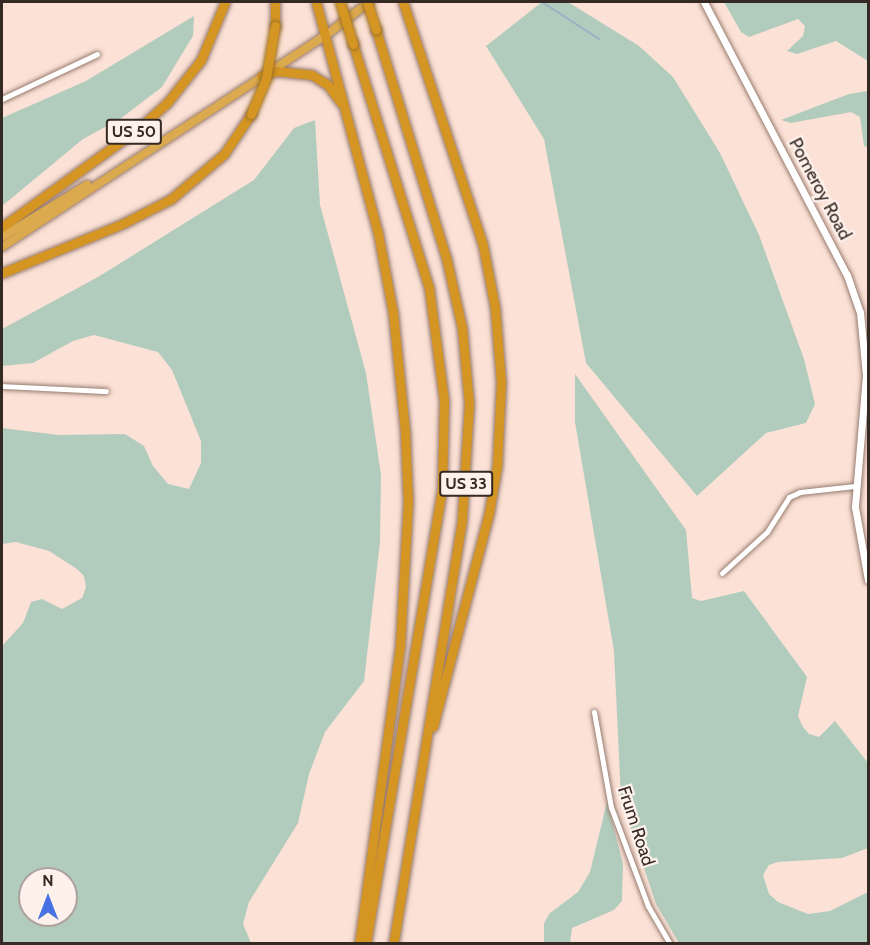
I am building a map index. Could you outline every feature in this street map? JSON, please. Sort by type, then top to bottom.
[{"type":"highway","name":"US 50","points":[[2,227],[138,129],[167,103],[201,60],[225,2]]},
{"type":"highway","points":[[2,273],[122,224],[171,199],[224,154],[251,114],[266,78],[275,26],[275,2]]},
{"type":"highway","points":[[316,2],[378,233],[393,313],[408,502],[399,656],[360,944]]},
{"type":"highway","name":"US 33","points":[[340,2],[429,288],[444,401],[442,489],[366,944]]},
{"type":"highway","points":[[2,247],[324,36],[368,2]]},
{"type":"highway","name":"US 33","points":[[368,2],[446,257],[467,365],[467,478],[393,944]]},
{"type":"highway","points":[[403,2],[483,246],[495,308],[501,382],[497,466],[489,513],[421,770]]},
{"type":"highway","points":[[261,76],[276,71],[312,75],[336,94],[347,115]]},
{"type":"highway","points":[[2,237],[60,199],[124,165]]},
{"type":"street","name":"Pomeroy Road","points":[[704,2],[847,274],[866,322],[866,375],[855,486],[856,529],[868,580]]},
{"type":"street","points":[[2,99],[97,54]]},
{"type":"street","points":[[2,386],[106,390]]},
{"type":"street","points":[[722,573],[766,532],[789,497],[800,492],[855,486]]},
{"type":"street","name":"Frum Road","points":[[594,712],[611,807],[648,906],[670,944]]},
{"type":"green space","points":[[542,2],[568,2],[639,46],[673,77],[720,153],[759,235],[804,359],[815,404],[806,423],[766,433],[697,496],[586,363],[544,139],[486,46]]},
{"type":"green space","points":[[724,2],[868,2],[868,61],[836,41],[797,54],[787,51],[803,36],[805,26],[798,19],[749,37],[741,32]]},
{"type":"green space","points":[[194,16],[193,36],[162,87],[120,119],[83,139],[2,206],[2,118],[86,81]]},
{"type":"green space","points":[[868,91],[868,147],[864,146],[860,117],[851,112],[791,123],[781,120],[849,94]]},
{"type":"green space","points":[[315,120],[320,205],[366,373],[381,475],[380,542],[364,681],[325,732],[309,774],[298,823],[249,902],[243,924],[251,943],[2,943],[2,646],[23,623],[31,602],[42,599],[62,609],[82,598],[86,587],[84,576],[77,569],[49,551],[16,542],[2,544],[2,428],[58,435],[125,434],[144,446],[153,466],[168,484],[189,489],[201,463],[201,441],[172,370],[158,352],[94,335],[73,341],[33,363],[2,366],[2,329],[98,277],[254,180],[294,128]]},
{"type":"green space","points":[[575,374],[686,530],[692,598],[701,601],[744,591],[807,677],[798,716],[803,727],[809,734],[819,737],[835,721],[868,763],[868,848],[842,858],[778,862],[769,865],[763,875],[769,894],[778,902],[808,914],[830,911],[868,892],[868,943],[679,943],[656,904],[621,799],[614,651],[575,422]]},
{"type":"green space","points":[[607,802],[623,864],[622,901],[614,910],[572,928],[570,943],[544,943],[544,923],[550,913],[578,892],[590,872]]},
{"type":"waterway","points":[[542,2],[599,39]]}]
